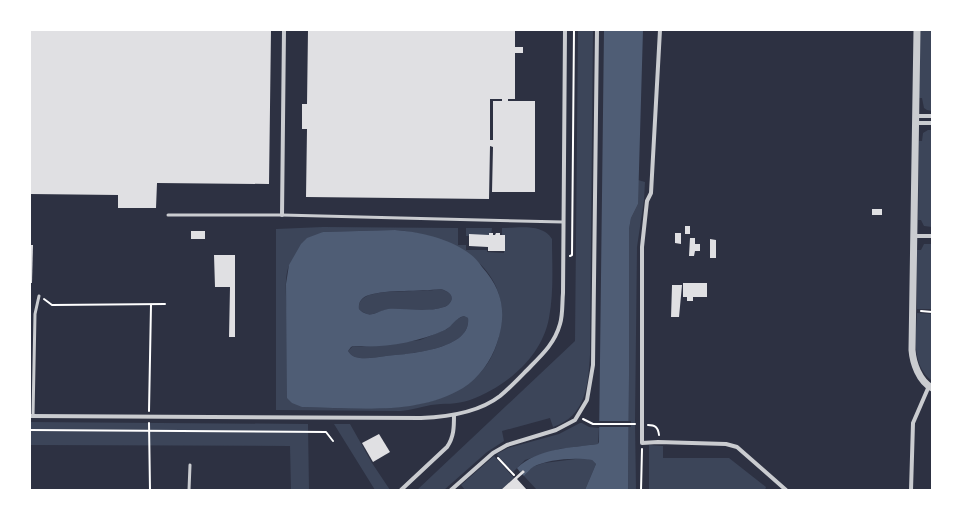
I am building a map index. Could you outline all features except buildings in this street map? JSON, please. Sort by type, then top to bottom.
[{"type":"street","points":[[282,215],[284,30]]},
{"type":"street","points":[[31,416],[421,418],[454,415],[470,410],[498,397],[548,349],[560,323],[563,293],[565,30]]},
{"type":"street","points":[[451,490],[493,453],[507,444],[556,430],[575,420],[587,400],[593,365],[597,30]]},
{"type":"street","points":[[660,30],[651,193],[647,201],[642,247],[642,444],[658,442],[726,444],[737,447],[786,490]]},
{"type":"street","points":[[911,490],[913,423],[930,387],[917,370],[913,360],[913,236],[917,30]]},
{"type":"street","points":[[915,119],[932,116]]},
{"type":"street","points":[[915,119],[932,123]]},
{"type":"street","points":[[913,236],[932,236]]},
{"type":"street","points":[[401,490],[447,447],[452,439],[454,415]]},
{"type":"lane","points":[[168,215],[282,215],[563,222]]},
{"type":"lane","points":[[31,416],[35,314],[39,296]]},
{"type":"lane","points":[[189,490],[190,465]]},
{"type":"path","points":[[563,260],[572,255],[574,30]]},
{"type":"path","points":[[39,296],[52,305],[165,304]]},
{"type":"path","points":[[150,490],[149,417],[151,305]]},
{"type":"path","points":[[578,416],[590,423],[631,424]]},
{"type":"path","points":[[642,424],[653,425],[658,429],[658,442]]},
{"type":"path","points":[[30,430],[326,432],[333,441]]},
{"type":"path","points":[[641,490],[642,444]]},
{"type":"path","points":[[493,453],[514,475]]},
{"type":"shaded area","points":[[578,30],[593,30],[590,355],[588,378],[583,398],[579,408],[572,415],[564,422],[553,427],[550,418],[502,431],[504,441],[487,452],[444,490],[417,490],[575,341]]},
{"type":"shaded area","points":[[604,30],[643,30],[638,204],[631,218],[629,229],[628,490],[585,490],[596,464],[592,460],[554,460],[533,467],[524,476],[522,474],[525,472],[523,470],[520,472],[517,468],[525,461],[544,453],[566,448],[598,444],[599,442]]},
{"type":"shaded area","points":[[920,30],[932,30],[932,111],[924,108],[922,98],[919,98]]},
{"type":"shaded area","points":[[928,130],[932,130],[932,227],[924,226],[921,220],[918,220],[919,141],[922,141],[923,133]]},
{"type":"shaded area","points":[[638,180],[645,182],[644,200],[637,247],[635,422],[636,490],[628,490],[629,229],[631,218],[638,204]]},
{"type":"shaded area","points":[[323,227],[458,228],[458,245],[466,245],[466,250],[487,250],[487,252],[504,253],[504,235],[502,235],[502,228],[536,228],[548,234],[552,239],[552,298],[545,332],[539,345],[530,358],[509,379],[497,387],[465,402],[431,405],[401,411],[276,410],[276,229]],"holes":[[[395,230],[436,238],[456,247],[473,258],[487,272],[497,288],[501,308],[500,331],[497,343],[487,364],[479,374],[471,380],[438,399],[429,402],[393,408],[348,409],[302,407],[287,311],[287,275],[290,264],[323,232]]]},
{"type":"shaded area","points":[[466,228],[492,228],[491,236],[466,236]]},
{"type":"shaded area","points":[[395,230],[414,232],[444,240],[462,248],[478,261],[495,284],[499,294],[502,312],[502,322],[497,343],[488,363],[479,374],[469,384],[445,397],[406,407],[364,409],[302,407],[292,403],[287,398],[286,284],[289,265],[301,244],[307,238],[323,232]],"holes":[[[441,289],[449,293],[452,299],[446,306],[437,309],[388,309],[374,314],[366,314],[359,309],[359,304],[364,297],[377,293]],[[464,316],[468,318],[466,329],[460,337],[449,344],[436,348],[422,352],[367,358],[354,357],[348,351],[353,346],[400,344],[434,335],[445,330],[458,318]]]},
{"type":"shaded area","points":[[924,244],[932,244],[932,309],[917,309],[917,250],[921,250]]},
{"type":"shaded area","points":[[441,289],[449,293],[452,299],[448,305],[438,309],[391,309],[369,314],[359,309],[359,304],[364,297],[377,293]]},
{"type":"shaded area","points":[[917,313],[932,314],[932,381],[921,367],[916,350]]},
{"type":"shaded area","points":[[464,316],[468,318],[466,329],[460,337],[449,344],[436,348],[422,352],[367,358],[354,357],[348,351],[353,346],[362,347],[420,340],[447,329],[457,319]]},
{"type":"shaded area","points":[[30,422],[308,424],[309,490],[291,490],[290,446],[30,445]]},
{"type":"shaded area","points":[[580,423],[589,427],[599,428],[598,444],[559,449],[525,460],[513,472],[497,454],[508,448],[559,434]]},
{"type":"shaded area","points":[[334,424],[350,424],[372,463],[390,490],[375,490]]},
{"type":"shaded area","points":[[649,445],[663,446],[663,458],[729,458],[766,487],[765,490],[649,490]]},
{"type":"shaded area","points":[[494,456],[514,478],[501,490],[465,490],[461,485]]},
{"type":"shaded area","points":[[583,458],[592,460],[596,464],[585,490],[537,490],[524,476],[532,467],[544,463]]},
{"type":"pier","points":[[598,421],[631,421],[631,427],[597,427]]}]
